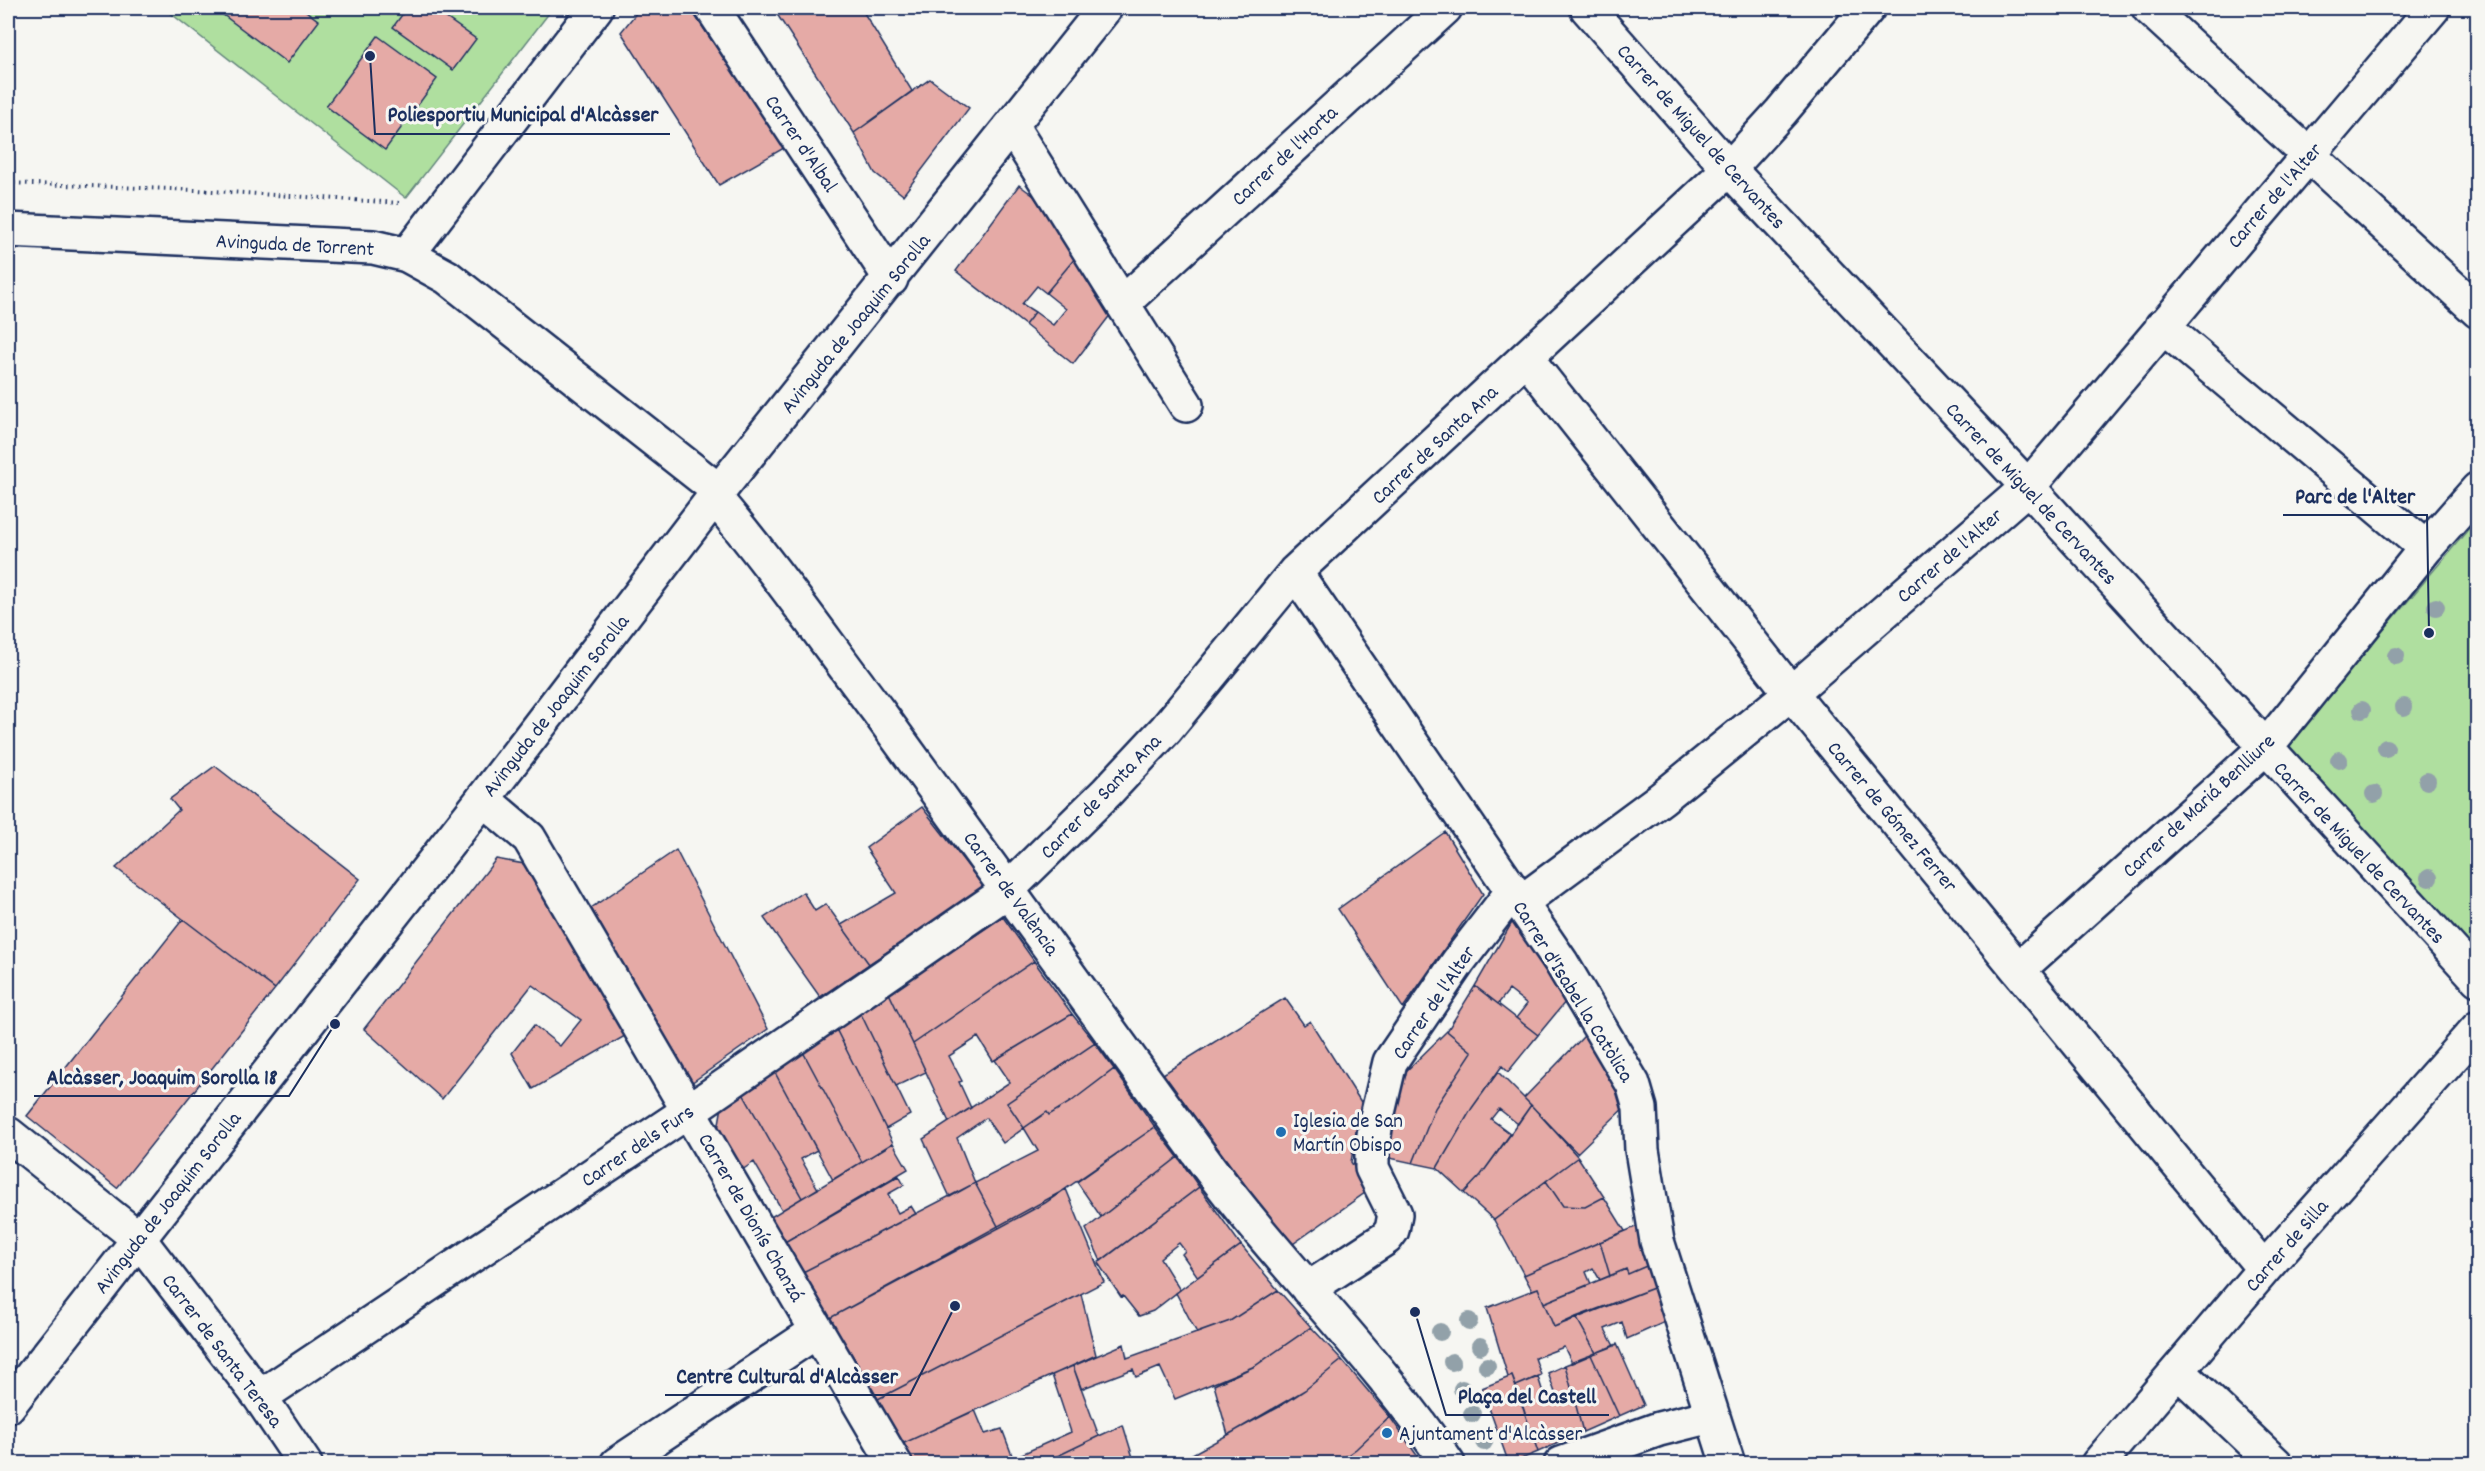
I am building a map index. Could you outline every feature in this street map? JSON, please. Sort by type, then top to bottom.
[{"type":"street","points":[[407,255],[596,8]]},
{"type":"street","name":"Carrer d'Albal","points":[[712,8],[891,279]]},
{"type":"street","name":"Avinguda de Joaquim Sorolla","points":[[8,1406],[483,799],[717,495],[1105,8]]},
{"type":"street","name":"Carrer de l'Horta","points":[[1123,303],[1445,8]]},
{"type":"street","name":"Carrer de Miguel de Cervantes","points":[[1587,8],[1729,169],[2028,487],[2478,979]]},
{"type":"street","name":"Carrer de Santa Ana","points":[[1009,888],[1107,792],[1166,729],[1295,572],[1729,169],[1781,112],[1868,8]]},
{"type":"street","points":[[2148,8],[2478,311]]},
{"type":"street","name":"Carrer de l'Alter","points":[[1308,1289],[1386,1238],[1392,1230],[1395,1214],[1372,1168],[1376,1121],[1390,1062],[1452,971],[1516,898],[1662,798],[1791,693],[2028,487],[2433,8]]},
{"type":"street","points":[[1012,126],[1186,405]]},
{"type":"street","name":"Avinguda de Torrent","points":[[8,230],[373,247],[407,255],[447,277],[717,495]]},
{"type":"street","points":[[2162,326],[2426,548]]},
{"type":"street","name":"Carrer de Gómez Ferrer","points":[[1527,359],[1791,693],[2264,1269]]},
{"type":"street","name":"Carrer de Mariá Benlliure","points":[[2019,969],[2265,748],[2426,548],[2478,489]]},
{"type":"street","name":"Carrer de València","points":[[717,495],[1009,888],[1264,1240],[1354,1340],[1422,1424],[1448,1464]]},
{"type":"street","name":"Carrer d'Isabel la Catòlica","points":[[1295,572],[1561,962],[1633,1084],[1640,1108],[1642,1150],[1658,1241],[1711,1416],[1728,1464]]},
{"type":"street","name":"Carrer de Dionís Chanzá","points":[[483,799],[529,838],[895,1464]]},
{"type":"street","name":"Carrer dels Furs","points":[[260,1397],[690,1110],[1009,888]]},
{"type":"street","name":"Carrer de Silla","points":[[2098,1464],[2264,1269],[2478,1028]]},
{"type":"street","name":"Carrer de Santa Teresa","points":[[8,1134],[138,1238],[260,1397],[305,1464]]},
{"type":"street","points":[[617,1464],[817,1331]]},
{"type":"street","points":[[2178,1371],[2277,1464]]},
{"type":"street","points":[[1561,1464],[1659,1429],[1711,1416]]},
{"type":"path","points":[[8,183],[242,193],[403,203],[438,215]]},
{"type":"green space","points":[[164,8],[553,8],[406,198]]},
{"type":"green space","points":[[2477,519],[2477,963],[2285,747]]},
{"type":"building","points":[[214,8],[302,8],[319,21],[287,63]]},
{"type":"building","points":[[407,8],[432,8],[476,39],[453,70],[393,27]]},
{"type":"building","points":[[645,8],[690,8],[784,148],[719,185],[621,32],[637,12]]},
{"type":"building","points":[[773,8],[861,8],[912,91],[854,133]]},
{"type":"building","points":[[378,36],[437,79],[385,150],[326,106]]},
{"type":"building","points":[[930,79],[969,108],[903,195],[875,173],[854,133]]},
{"type":"building","points":[[1019,185],[1034,196],[1076,257],[1046,293],[1037,286],[1022,304],[1035,312],[1025,325],[956,271]]},
{"type":"building","points":[[1076,257],[1111,314],[1073,364],[1025,325],[1035,312],[1053,325],[1066,309],[1046,293]]},
{"type":"building","points":[[215,766],[360,879],[275,989],[116,868],[179,810],[170,799]]},
{"type":"building","points":[[922,807],[985,888],[869,964],[841,925],[896,893],[866,848]]},
{"type":"building","points":[[1445,832],[1483,894],[1403,1008],[1338,909]]},
{"type":"building","points":[[676,850],[768,1029],[691,1083],[591,908]]},
{"type":"building","points":[[496,859],[530,865],[625,1036],[533,1089],[512,1053],[534,1025],[560,1046],[581,1020],[532,985],[442,1099],[364,1029]]},
{"type":"building","points":[[803,892],[815,911],[826,904],[869,964],[820,997],[764,918]]},
{"type":"building","points":[[1003,917],[1034,961],[913,1044],[889,993]]},
{"type":"building","points":[[183,919],[275,989],[117,1188],[27,1116]]},
{"type":"building","points":[[1514,919],[1566,1001],[1538,1035],[1516,1018],[1527,1004],[1509,990],[1498,1004],[1475,986]]},
{"type":"building","points":[[1034,961],[1072,1014],[993,1061],[978,1037],[949,1056],[962,1081],[959,1082],[971,1108],[949,1122],[913,1044]]},
{"type":"building","points":[[1475,986],[1538,1035],[1508,1072],[1502,1066],[1472,1108],[1437,1168],[1413,1163],[1435,1108],[1472,1052],[1447,1031]]},
{"type":"building","points":[[889,993],[926,1072],[896,1086],[860,1012]]},
{"type":"building","name":"Iglesia de San Martín Obispo","points":[[1285,998],[1304,1025],[1310,1021],[1361,1102],[1351,1162],[1369,1190],[1290,1246],[1163,1074]]},
{"type":"building","points":[[860,1012],[910,1115],[886,1129],[835,1027]]},
{"type":"building","points":[[1072,1014],[1095,1043],[1007,1103],[1024,1128],[1003,1143],[986,1118],[957,1138],[975,1183],[950,1197],[923,1139],[1010,1082],[995,1060]]},
{"type":"building","points":[[835,1027],[893,1143],[862,1162],[802,1050]]},
{"type":"building","points":[[1447,1031],[1472,1052],[1435,1108],[1413,1163],[1385,1157],[1396,1081]]},
{"type":"building","points":[[1586,1034],[1629,1103],[1577,1153],[1524,1098]]},
{"type":"building","points":[[1095,1043],[1114,1069],[1072,1101],[1049,1115],[1047,1112],[1024,1128],[1007,1103]]},
{"type":"building","points":[[802,1050],[862,1162],[833,1180],[773,1069]]},
{"type":"building","points":[[773,1069],[817,1150],[801,1159],[818,1189],[802,1198],[741,1090]]},
{"type":"building","points":[[1114,1069],[1155,1127],[1045,1203],[999,1228],[975,1183],[1038,1151],[1024,1128],[1047,1112],[1049,1115],[1072,1101]]},
{"type":"building","points":[[1498,1072],[1531,1105],[1518,1124],[1499,1109],[1491,1119],[1511,1134],[1481,1175],[1464,1193],[1437,1168],[1472,1108]]},
{"type":"building","points":[[741,1090],[802,1198],[782,1210],[754,1162],[742,1170],[718,1129],[723,1101]]},
{"type":"building","points":[[1531,1105],[1578,1157],[1494,1220],[1464,1193],[1481,1175]]},
{"type":"building","points":[[1155,1127],[1178,1157],[1101,1217],[1077,1182]]},
{"type":"building","points":[[893,1143],[908,1169],[783,1243],[769,1218]]},
{"type":"building","points":[[1178,1157],[1199,1187],[1101,1261],[1086,1229]]},
{"type":"building","points":[[1578,1157],[1604,1197],[1585,1207],[1563,1206],[1546,1181]]},
{"type":"building","points":[[899,1176],[904,1185],[888,1194],[898,1213],[911,1206],[916,1214],[801,1273],[783,1243]]},
{"type":"building","points":[[1546,1181],[1563,1206],[1585,1207],[1604,1197],[1625,1231],[1524,1275],[1494,1220]]},
{"type":"building","points":[[975,1183],[999,1228],[830,1318],[801,1273]]},
{"type":"building","points":[[1199,1187],[1241,1245],[1198,1277],[1182,1254],[1185,1251],[1179,1243],[1160,1258],[1180,1290],[1153,1311],[1139,1316],[1123,1296],[1121,1297],[1098,1263]]},
{"type":"building","points":[[1066,1189],[1104,1282],[878,1399],[830,1318]]},
{"type":"building","points":[[1640,1225],[1651,1264],[1628,1274],[1626,1269],[1610,1276],[1600,1242]]},
{"type":"building","points":[[1600,1242],[1610,1276],[1600,1280],[1593,1268],[1586,1272],[1591,1284],[1544,1303],[1538,1288],[1532,1290],[1524,1275]]},
{"type":"building","points":[[1241,1245],[1278,1290],[1230,1321],[1197,1333],[1176,1293]]},
{"type":"building","points":[[1651,1264],[1656,1287],[1554,1327],[1544,1303],[1626,1269],[1628,1274]]},
{"type":"building","points":[[1656,1287],[1665,1322],[1627,1339],[1622,1322],[1605,1329],[1614,1346],[1596,1353],[1576,1317]]},
{"type":"building","points":[[1538,1288],[1554,1327],[1576,1317],[1596,1353],[1572,1363],[1564,1347],[1535,1358],[1541,1375],[1516,1386],[1512,1376],[1508,1377],[1487,1308]]},
{"type":"building","points":[[1278,1290],[1311,1327],[1255,1366],[1175,1399],[1160,1367],[1136,1377],[1133,1369],[1081,1389],[1073,1366],[1124,1344],[1127,1358],[1230,1321]]},
{"type":"building","points":[[1081,1294],[1096,1355],[902,1444],[878,1399]]},
{"type":"building","points":[[1311,1327],[1342,1360],[1305,1390],[1228,1435],[1214,1385],[1255,1366]]},
{"type":"building","points":[[1617,1344],[1644,1405],[1619,1416],[1591,1355]]},
{"type":"building","points":[[1591,1355],[1619,1416],[1583,1432],[1565,1365]]},
{"type":"building","points":[[1342,1360],[1390,1417],[1356,1449],[1335,1464],[1174,1464],[1279,1407],[1305,1390]]},
{"type":"building","points":[[1565,1365],[1583,1432],[1538,1452],[1516,1386],[1538,1377],[1546,1402],[1557,1398],[1548,1373]]},
{"type":"building","points":[[1073,1366],[1099,1436],[1041,1464],[913,1464],[902,1444],[975,1410],[985,1434],[1002,1429],[1013,1458],[1071,1432],[1052,1375]]},
{"type":"building","points":[[1512,1376],[1538,1452],[1509,1464],[1482,1388]]},
{"type":"building","name":"Ajuntament d'Alcàsser","points":[[1390,1417],[1423,1464],[1335,1464],[1356,1449]]},
{"type":"building","points":[[1123,1425],[1135,1464],[1041,1464],[1099,1436]]},
{"type":"building","points":[[1709,1457],[1712,1464],[1689,1464]]},
{"type":"place","name":"Poliesportiu Municipal d'Alcàsser","points":[[370,56]]},
{"type":"place","name":"Parc de l'Alter","points":[[2429,633]]},
{"type":"place","name":"Alcàsser, Joaquim Sorolla 18","points":[[335,1024]]},
{"type":"place","name":"Iglesia de San Martín Obispo","points":[[1281,1132]]},
{"type":"place","name":"Centre Cultural d'Alcàsser","points":[[955,1306]]},
{"type":"place","name":"Plaça del Castell","points":[[1415,1312]]},
{"type":"place","name":"Ajuntament d'Alcàsser","points":[[1387,1433]]}]
